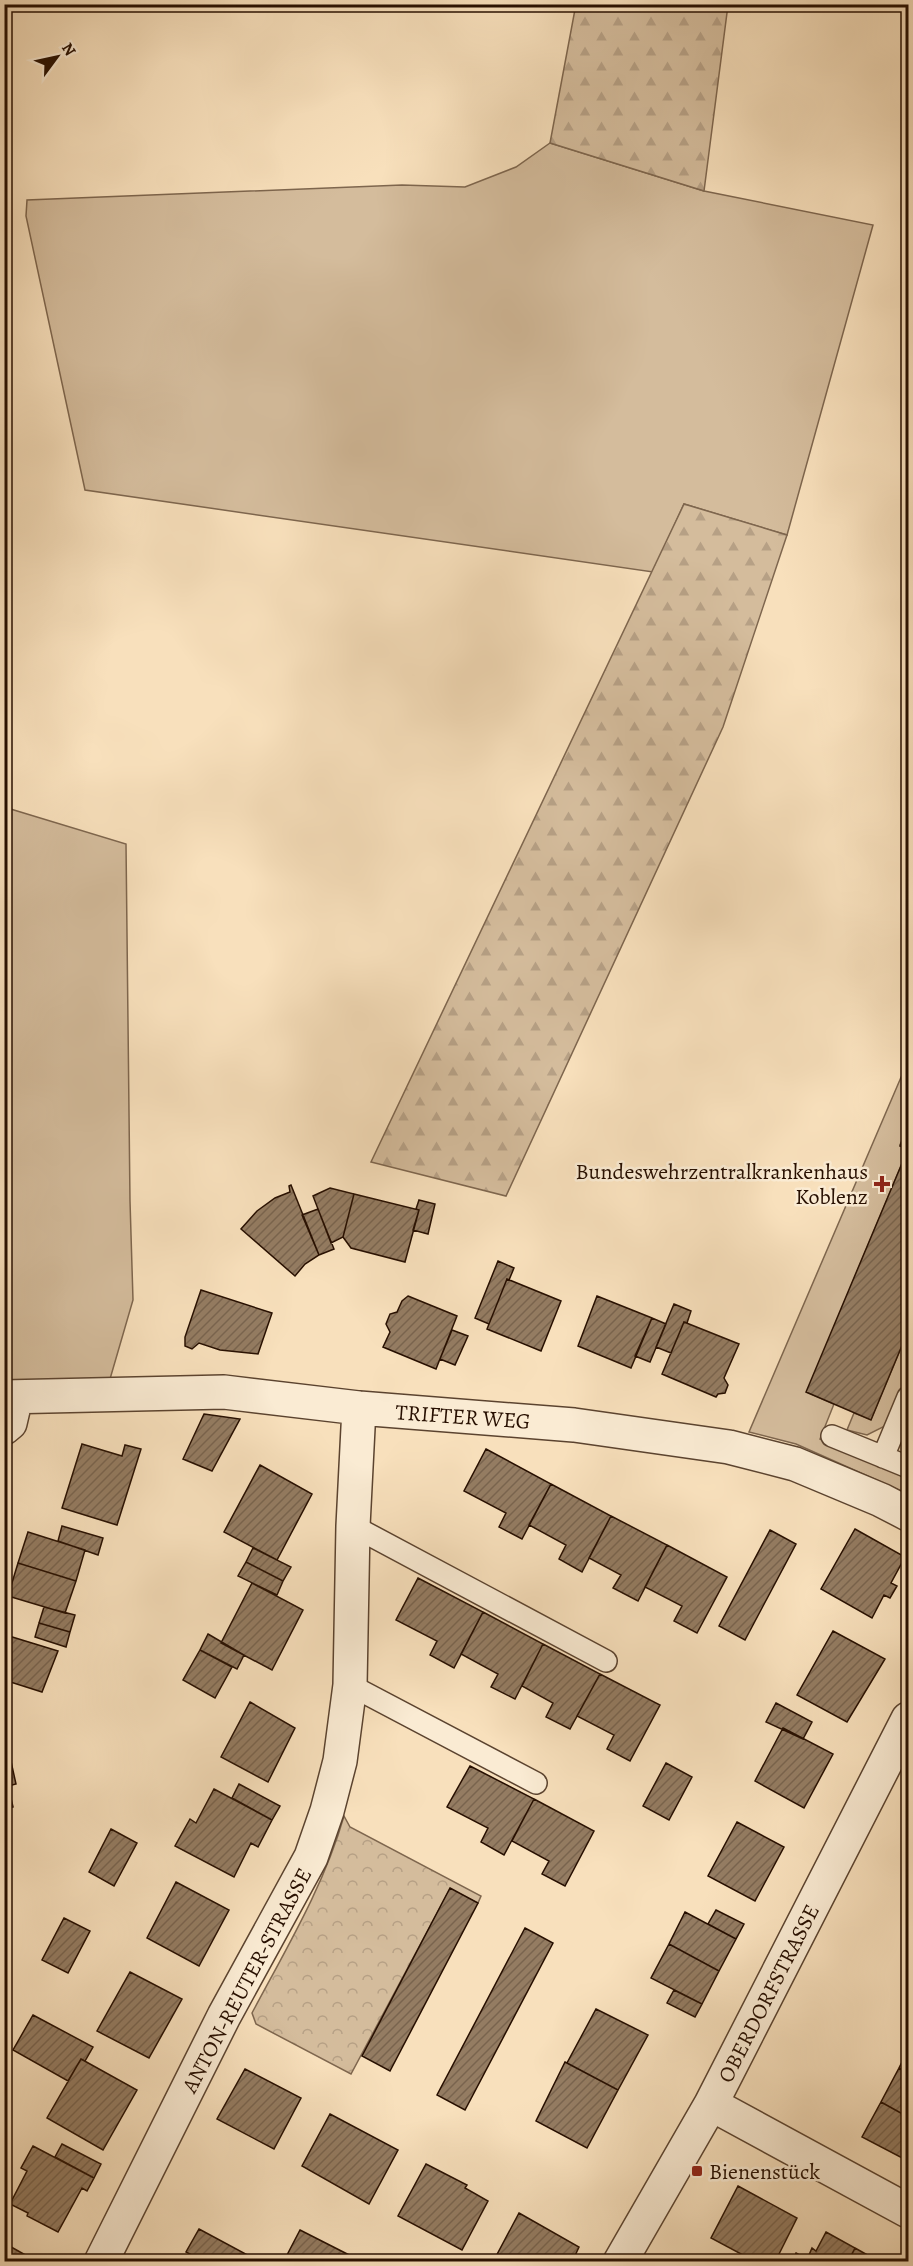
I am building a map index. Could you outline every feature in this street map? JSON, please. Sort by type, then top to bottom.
[{"type":"street","name":"TRIFTER WEG","points":[[10,1397],[224,1392],[359,1408],[574,1425],[729,1447],[795,1464],[909,1514]]},
{"type":"street","points":[[4,1428],[10,1423],[10,1397]]},
{"type":"street","name":"ANTON-REUTER-STRASSE","points":[[101,2262],[224,2016],[311,1857],[327,1811],[340,1761],[350,1685],[353,1526],[359,1408]]},
{"type":"street","name":"OBERDORFSTRASSE","points":[[620,2262],[711,2104],[909,1719]]},
{"type":"street","points":[[711,2104],[909,2211]]},
{"type":"lane","points":[[883,1457],[909,1397]]},
{"type":"lane","points":[[832,1437],[909,1467]]},
{"type":"lane","points":[[353,1526],[606,1660]]},
{"type":"lane","points":[[350,1685],[536,1783]]},
{"type":"green space","points":[[576,4],[728,5],[704,191],[550,143]]},
{"type":"green space","points":[[550,143],[704,191],[873,225],[787,535],[684,504],[653,572],[85,490],[26,216],[27,200],[402,185],[465,187],[516,167]]},
{"type":"green space","points":[[684,504],[787,535],[723,727],[506,1196],[371,1162]]},
{"type":"green space","points":[[4,807],[126,844],[133,1300],[110,1379],[5,1382]]},
{"type":"green space","points":[[908,1061],[908,1125],[900,1145],[908,1149],[807,1392],[834,1404],[820,1439],[908,1477],[908,1494],[796,1444],[749,1432]]},
{"type":"green space","points":[[908,1331],[908,1377],[891,1418],[885,1426],[867,1435],[847,1430],[854,1413],[871,1419]]},
{"type":"green space","points":[[344,1816],[350,1827],[481,1896],[478,1903],[450,1889],[351,2074],[256,2024],[252,2013],[315,1892]]},
{"type":"building","points":[[908,1125],[908,1149],[900,1146]]},
{"type":"building","points":[[908,1149],[908,1331],[871,1420],[806,1392]]},
{"type":"building","points":[[291,1185],[319,1255],[305,1264],[295,1276],[241,1229],[257,1211],[275,1198],[290,1192],[289,1186]]},
{"type":"building","points":[[330,1188],[354,1194],[343,1237],[331,1243],[313,1196]]},
{"type":"building","points":[[354,1194],[419,1210],[405,1262],[351,1248],[343,1237]]},
{"type":"building","points":[[419,1200],[435,1204],[428,1234],[413,1230],[419,1210],[416,1209]]},
{"type":"building","points":[[318,1209],[334,1249],[319,1255],[302,1215]]},
{"type":"building","points":[[498,1261],[514,1268],[509,1280],[507,1279],[489,1324],[475,1318]]},
{"type":"building","points":[[507,1279],[561,1301],[541,1351],[487,1329]]},
{"type":"building","points":[[201,1290],[272,1313],[258,1354],[220,1350],[199,1343],[192,1349],[185,1346],[185,1337]]},
{"type":"building","points":[[408,1296],[457,1316],[436,1369],[383,1347],[390,1332],[386,1324],[390,1314],[397,1312],[402,1301]]},
{"type":"building","points":[[597,1296],[652,1318],[631,1368],[578,1346]]},
{"type":"building","points":[[674,1304],[691,1311],[671,1353],[656,1347]]},
{"type":"building","points":[[652,1318],[666,1324],[650,1362],[635,1356]]},
{"type":"building","points":[[684,1322],[739,1344],[724,1378],[728,1385],[725,1393],[718,1394],[716,1397],[662,1374]]},
{"type":"building","points":[[452,1330],[468,1336],[455,1365],[440,1359]]},
{"type":"building","points":[[204,1414],[240,1419],[212,1471],[183,1459]]},
{"type":"building","points":[[82,1444],[122,1456],[125,1445],[141,1449],[117,1525],[62,1508]]},
{"type":"building","points":[[486,1449],[551,1484],[522,1539],[499,1527],[506,1513],[464,1491]]},
{"type":"building","points":[[260,1465],[312,1494],[277,1560],[224,1532]]},
{"type":"building","points":[[551,1484],[611,1516],[582,1572],[559,1559],[566,1545],[529,1525]]},
{"type":"building","points":[[611,1516],[667,1545],[638,1601],[613,1588],[621,1575],[589,1558]]},
{"type":"building","points":[[62,1526],[103,1538],[98,1555],[58,1541]]},
{"type":"building","points":[[855,1529],[905,1557],[891,1583],[897,1586],[890,1598],[884,1595],[872,1618],[821,1589]]},
{"type":"building","points":[[770,1530],[796,1544],[745,1640],[719,1626]]},
{"type":"building","points":[[28,1532],[85,1550],[76,1581],[18,1563]]},
{"type":"building","points":[[667,1545],[727,1577],[697,1633],[674,1621],[682,1606],[645,1587]]},
{"type":"building","points":[[253,1548],[291,1567],[283,1581],[246,1562]]},
{"type":"building","points":[[246,1562],[283,1581],[277,1595],[238,1576]]},
{"type":"building","points":[[18,1563],[76,1581],[65,1613],[8,1596]]},
{"type":"building","points":[[418,1578],[483,1612],[454,1668],[430,1655],[437,1641],[396,1620]]},
{"type":"building","points":[[252,1583],[303,1610],[272,1670],[221,1643]]},
{"type":"building","points":[[44,1607],[75,1615],[70,1632],[39,1623]]},
{"type":"building","points":[[483,1612],[543,1644],[515,1699],[491,1687],[498,1674],[461,1654]]},
{"type":"building","points":[[39,1623],[70,1632],[66,1647],[35,1637]]},
{"type":"building","points":[[833,1631],[885,1659],[847,1722],[797,1695]]},
{"type":"building","points":[[208,1634],[244,1655],[237,1669],[200,1650]]},
{"type":"building","points":[[9,1636],[58,1651],[42,1692],[4,1680],[4,1650]]},
{"type":"building","points":[[543,1644],[600,1674],[570,1729],[546,1717],[553,1703],[522,1686]]},
{"type":"building","points":[[200,1650],[232,1667],[215,1698],[183,1680]]},
{"type":"building","points":[[600,1674],[660,1705],[630,1761],[607,1749],[614,1735],[577,1716]]},
{"type":"building","points":[[250,1702],[295,1728],[268,1782],[221,1757]]},
{"type":"building","points":[[776,1703],[812,1722],[803,1739],[766,1722]]},
{"type":"building","points":[[783,1728],[833,1754],[804,1808],[755,1781]]},
{"type":"building","points":[[8,1748],[16,1784],[8,1786],[13,1807],[4,1809],[4,1749]]},
{"type":"building","points":[[666,1763],[692,1777],[669,1820],[643,1806]]},
{"type":"building","points":[[470,1766],[534,1799],[504,1855],[481,1842],[488,1828],[447,1807]]},
{"type":"building","points":[[239,1784],[280,1806],[272,1820],[232,1798]]},
{"type":"building","points":[[214,1789],[272,1820],[258,1847],[251,1843],[234,1877],[175,1846],[190,1819],[196,1823]]},
{"type":"building","points":[[534,1799],[594,1831],[565,1886],[542,1874],[549,1861],[512,1841]]},
{"type":"building","points":[[737,1822],[784,1847],[755,1901],[708,1876]]},
{"type":"building","points":[[111,1829],[137,1843],[114,1886],[89,1872]]},
{"type":"building","points":[[176,1882],[229,1910],[199,1966],[147,1938]]},
{"type":"building","points":[[450,1888],[478,1903],[390,2071],[362,2056]]},
{"type":"building","points":[[716,1910],[744,1924],[736,1939],[708,1924]]},
{"type":"building","points":[[685,1912],[736,1939],[719,1971],[669,1944]]},
{"type":"building","points":[[64,1918],[90,1931],[68,1973],[42,1960]]},
{"type":"building","points":[[525,1928],[553,1943],[465,2110],[437,2095]]},
{"type":"building","points":[[669,1944],[719,1971],[702,2004],[651,1978]]},
{"type":"building","points":[[130,1972],[182,1999],[149,2058],[97,2031]]},
{"type":"building","points":[[674,1990],[702,2004],[695,2017],[667,2003]]},
{"type":"building","points":[[596,2009],[648,2035],[618,2090],[567,2063]]},
{"type":"building","points":[[33,2015],[93,2047],[85,2061],[81,2059],[68,2081],[13,2050]]},
{"type":"building","points":[[908,2050],[908,2073],[899,2068]]},
{"type":"building","points":[[81,2059],[137,2090],[103,2150],[47,2118]]},
{"type":"building","points":[[565,2062],[618,2090],[587,2148],[536,2121]]},
{"type":"building","points":[[899,2068],[908,2073],[908,2117],[881,2102]]},
{"type":"building","points":[[245,2069],[301,2098],[274,2149],[217,2119]]},
{"type":"building","points":[[881,2102],[908,2117],[908,2161],[862,2137]]},
{"type":"building","points":[[330,2114],[398,2150],[369,2204],[302,2166]]},
{"type":"building","points":[[62,2144],[101,2164],[94,2178],[55,2157]]},
{"type":"building","points":[[33,2146],[94,2178],[87,2191],[82,2188],[58,2232],[10,2204],[27,2171],[21,2168]]},
{"type":"building","points":[[426,2164],[467,2185],[465,2188],[488,2201],[462,2250],[398,2216]]},
{"type":"building","points":[[738,2186],[797,2218],[775,2262],[756,2262],[711,2238]]},
{"type":"building","points":[[519,2213],[579,2247],[572,2262],[493,2262]]},
{"type":"building","points":[[199,2229],[255,2259],[253,2262],[200,2262],[201,2260],[186,2252]]},
{"type":"building","points":[[300,2230],[357,2259],[356,2262],[295,2262],[286,2257]]},
{"type":"building","points":[[826,2232],[855,2248],[848,2262],[806,2262],[812,2248],[816,2251]]},
{"type":"building","points":[[4,2243],[38,2262],[4,2262]]},
{"type":"building","points":[[855,2248],[880,2262],[848,2262]]},
{"type":"building","points":[[796,2253],[807,2259],[806,2262],[792,2262]]},
{"type":"place","name":"Bundeswehrzentralkrankenhaus Koblenz","points":[[882,1184]]},
{"type":"place","name":"Bienenstück","points":[[697,2171]]}]
